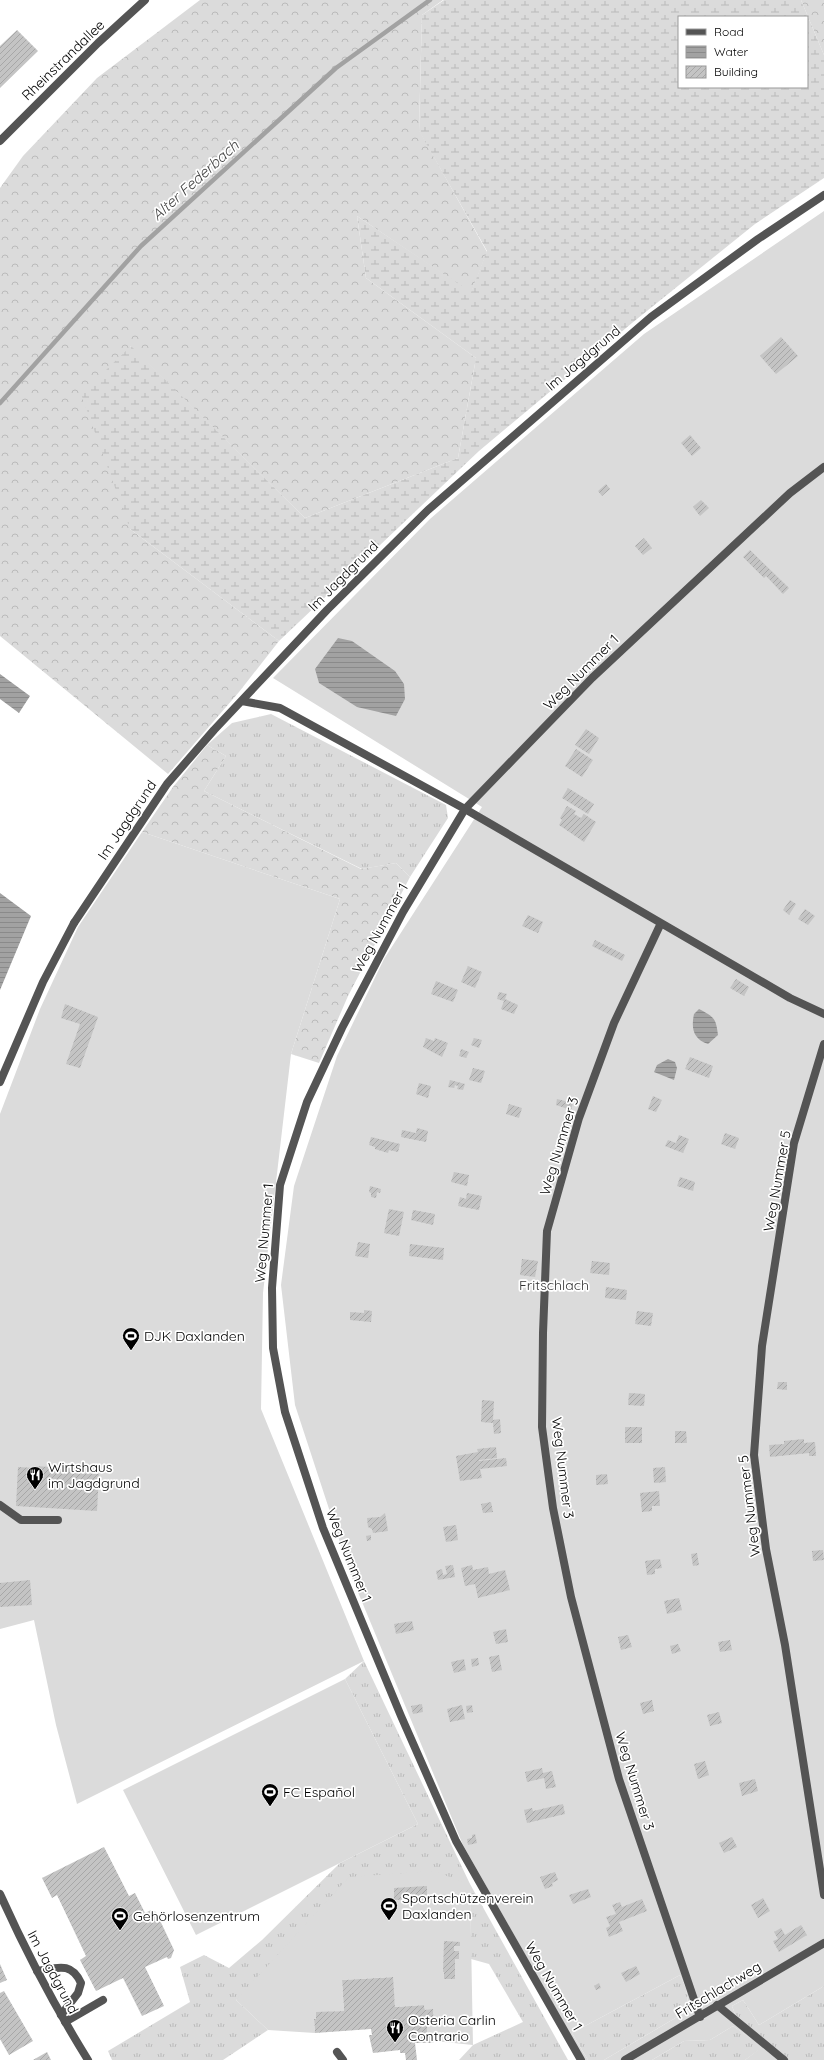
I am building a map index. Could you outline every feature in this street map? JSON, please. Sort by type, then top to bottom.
[{"type":"street","name":"Rheinstrandallee","points":[[0,141],[77,64],[145,0]]},
{"type":"street","name":"Im Jagdgrund","points":[[0,1082],[43,982],[74,923],[167,784],[242,700],[327,610],[428,510],[547,405],[651,317],[758,239],[824,195]]},
{"type":"street","name":"Weg Nummer 1","points":[[581,2060],[456,1841],[401,1716],[323,1528],[285,1412],[273,1348],[272,1288],[280,1185],[307,1102],[342,1028],[403,912],[465,809],[592,678],[790,493],[824,467]]},
{"type":"street","points":[[242,700],[280,708],[465,809],[790,998],[824,1014]]},
{"type":"street","name":"Weg Nummer 3","points":[[661,922],[611,1031],[579,1118],[548,1231],[543,1333],[542,1427],[553,1508],[571,1597],[615,1764],[653,1884],[700,2017]]},
{"type":"street","name":"Weg Nummer 5","points":[[824,1044],[794,1143],[762,1346],[754,1455],[766,1549],[785,1645],[824,1895]]},
{"type":"street","points":[[0,1505],[21,1520],[58,1520]]},
{"type":"street","name":"Im Jagdgrund","points":[[0,1894],[60,2015],[88,2060]]},
{"type":"street","name":"Fritschlachweg","points":[[625,2060],[824,1943]]},
{"type":"street","points":[[37,1971],[67,1967],[76,1972],[81,1983],[78,1993],[60,2015]]},
{"type":"street","points":[[65,2022],[103,2000]]},
{"type":"street","points":[[717,2006],[784,2060]]},
{"type":"street","points":[[337,2052],[343,2060]]},
{"type":"green space","points":[[200,0],[443,0],[422,15],[419,130],[487,252],[471,293],[357,216],[366,278],[476,358],[458,458],[305,518],[130,346],[130,529],[279,641],[239,692],[168,774],[0,636],[0,188],[23,156],[97,78]]},
{"type":"green space","points":[[444,0],[801,0],[808,16],[678,16],[678,88],[808,88],[808,17],[824,55],[824,178],[755,224],[632,323],[479,451],[279,641],[130,529],[81,394],[131,346],[305,518],[458,458],[476,358],[366,278],[357,216],[471,292],[487,251],[419,131],[422,15]]},
{"type":"green space","points":[[801,0],[824,0],[824,55],[808,16]]},
{"type":"green space","name":"Fritschlach","points":[[824,211],[824,1986],[759,2025],[743,2000],[732,2006],[735,2014],[787,2060],[745,2060],[762,2047],[733,2026],[710,2040],[684,2041],[652,2060],[604,2060],[689,2010],[686,1988],[680,1975],[572,2033],[588,2060],[585,2060],[463,1845],[350,1573],[295,1405],[281,1285],[294,1186],[337,1056],[384,959],[482,807],[273,678],[430,519],[644,334]]},
{"type":"green space","points":[[271,714],[446,805],[448,818],[410,877],[396,863],[362,869],[204,791],[226,756],[207,745],[232,723]]},
{"type":"green space","points":[[207,745],[226,756],[204,791],[361,869],[396,863],[410,877],[348,996],[319,1063],[291,1054],[340,899],[142,832],[173,787]]},
{"type":"green space","name":"DJK Daxlanden","points":[[142,832],[340,899],[291,1054],[263,1293],[261,1409],[364,1661],[77,1804],[56,1725],[34,1620],[0,1629],[0,1114],[40,1009],[78,927]]},
{"type":"green space","points":[[364,1661],[470,1884],[236,2000],[268,2030],[223,2060],[112,2060],[108,2051],[190,2002],[180,1967],[204,1955],[229,1968],[262,1940],[340,1863],[418,1824],[345,1679]]},
{"type":"green space","name":"FC Español","points":[[345,1679],[418,1824],[196,1935],[123,1790]]},
{"type":"green space","name":"Sportschützenverein Daxlanden","points":[[433,1871],[470,1884],[473,2045],[434,2041],[433,2035],[427,2036],[427,2026],[434,2025],[433,2010],[425,2010],[424,2005],[395,2007],[392,1977],[342,1980],[344,2011],[316,2013],[316,2019],[314,2019],[315,2033],[268,2030],[236,2000],[349,1877]]},
{"type":"green space","points":[[470,1884],[568,2060],[459,2060],[473,2045],[523,2022],[489,1964],[471,1959]]},
{"type":"green space","points":[[680,1975],[686,1988],[689,2010],[604,2060],[588,2060],[572,2033]]},
{"type":"green space","points":[[824,1986],[824,2060],[787,2060],[735,2014],[732,2006],[743,2000],[759,2025]]},
{"type":"green space","points":[[733,2026],[763,2047],[745,2060],[652,2060],[684,2041],[710,2040]]},
{"type":"water","points":[[338,638],[352,641],[395,671],[404,684],[405,699],[396,716],[357,707],[319,683],[315,669]]},
{"type":"water","points":[[0,674],[30,696],[19,713],[0,699]]},
{"type":"water","points":[[0,893],[31,916],[0,990]]},
{"type":"water","points":[[699,1009],[711,1016],[715,1021],[718,1035],[708,1044],[699,1039],[694,1032],[694,1014]]},
{"type":"water","points":[[668,1059],[675,1062],[677,1068],[674,1080],[654,1072],[657,1065]]},
{"type":"building","points":[[17,30],[38,51],[0,88],[0,46]]},
{"type":"building","points":[[781,337],[798,356],[776,374],[760,356]]},
{"type":"building","points":[[690,435],[701,448],[692,456],[681,443]]},
{"type":"building","points":[[606,484],[610,489],[602,496],[598,491]]},
{"type":"building","points":[[701,500],[709,508],[700,516],[693,507]]},
{"type":"building","points":[[644,538],[652,548],[643,555],[635,546]]},
{"type":"building","points":[[750,550],[789,588],[783,594],[766,576],[764,578],[743,557]]},
{"type":"building","points":[[586,729],[599,738],[589,754],[575,745]]},
{"type":"building","points":[[576,749],[593,760],[582,777],[565,766]]},
{"type":"building","points":[[568,788],[594,804],[588,814],[562,798]]},
{"type":"building","points":[[567,806],[576,811],[574,814],[581,818],[584,814],[596,822],[584,842],[559,825],[562,820],[560,818]]},
{"type":"building","points":[[790,900],[796,904],[789,915],[783,910]]},
{"type":"building","points":[[805,909],[815,916],[808,925],[798,919]]},
{"type":"building","points":[[528,915],[543,922],[538,933],[522,926]]},
{"type":"building","points":[[595,940],[625,955],[622,961],[592,946]]},
{"type":"building","points":[[468,966],[482,972],[475,988],[461,982]]},
{"type":"building","points":[[736,979],[749,987],[744,996],[730,988]]},
{"type":"building","points":[[436,981],[458,990],[453,1002],[431,994]]},
{"type":"building","points":[[499,992],[507,994],[505,999],[518,1005],[514,1014],[501,1009],[504,1001],[497,999]]},
{"type":"building","points":[[65,1004],[98,1017],[80,1068],[66,1064],[80,1024],[61,1018]]},
{"type":"building","points":[[426,1038],[434,1041],[435,1038],[448,1043],[442,1057],[423,1047]]},
{"type":"building","points":[[474,1038],[482,1040],[479,1048],[471,1045]]},
{"type":"building","points":[[461,1049],[469,1052],[466,1058],[459,1056]]},
{"type":"building","points":[[690,1057],[713,1066],[709,1078],[685,1069]]},
{"type":"building","points":[[473,1068],[485,1071],[481,1083],[469,1080]]},
{"type":"building","points":[[450,1080],[465,1084],[463,1090],[457,1089],[458,1086],[455,1085],[454,1088],[448,1087]]},
{"type":"building","points":[[419,1083],[431,1086],[428,1098],[416,1094]]},
{"type":"building","points":[[653,1096],[662,1100],[656,1112],[648,1109]]},
{"type":"building","points":[[557,1099],[573,1103],[571,1110],[556,1105]]},
{"type":"building","points":[[509,1104],[522,1108],[519,1118],[506,1114]]},
{"type":"building","points":[[417,1128],[428,1131],[426,1142],[401,1137],[402,1130],[416,1133]]},
{"type":"building","points":[[725,1133],[739,1138],[735,1149],[721,1144]]},
{"type":"building","points":[[679,1135],[689,1139],[683,1153],[665,1146],[668,1140],[676,1143]]},
{"type":"building","points":[[371,1137],[400,1144],[398,1152],[389,1150],[388,1153],[375,1149],[375,1147],[369,1145]]},
{"type":"building","points":[[454,1172],[469,1175],[467,1186],[451,1182]]},
{"type":"building","points":[[680,1177],[695,1182],[693,1191],[677,1186]]},
{"type":"building","points":[[370,1186],[381,1189],[380,1193],[377,1192],[376,1198],[371,1197],[371,1193],[369,1192]]},
{"type":"building","points":[[467,1193],[482,1196],[479,1210],[458,1206],[460,1197],[466,1199]]},
{"type":"building","points":[[389,1209],[404,1212],[399,1236],[384,1233]]},
{"type":"building","points":[[413,1210],[435,1214],[433,1225],[411,1220]]},
{"type":"building","points":[[358,1242],[370,1244],[368,1258],[355,1256]]},
{"type":"building","points":[[410,1244],[444,1248],[443,1260],[409,1256]]},
{"type":"building","points":[[522,1259],[538,1261],[535,1277],[520,1275]]},
{"type":"building","points":[[592,1261],[610,1263],[609,1275],[590,1273]]},
{"type":"building","points":[[606,1287],[627,1290],[626,1300],[605,1298]]},
{"type":"building","points":[[364,1310],[372,1311],[371,1322],[350,1320],[350,1312],[364,1313]]},
{"type":"building","points":[[637,1311],[653,1313],[651,1326],[635,1324]]},
{"type":"building","points":[[778,1382],[787,1382],[787,1390],[777,1389]]},
{"type":"building","points":[[629,1393],[645,1394],[644,1406],[628,1405]]},
{"type":"building","points":[[482,1400],[494,1401],[493,1420],[500,1419],[501,1433],[494,1434],[493,1423],[481,1422]]},
{"type":"building","points":[[625,1427],[642,1427],[642,1443],[625,1443]]},
{"type":"building","points":[[675,1431],[686,1431],[687,1443],[675,1443]]},
{"type":"building","points":[[804,1439],[804,1443],[815,1442],[816,1456],[809,1456],[809,1453],[770,1457],[769,1445],[784,1444],[784,1441]]},
{"type":"building","points":[[496,1447],[497,1458],[479,1461],[506,1458],[507,1466],[480,1469],[482,1478],[460,1481],[456,1456],[478,1452],[477,1449]]},
{"type":"building","points":[[35,1466],[80,1469],[80,1473],[99,1474],[97,1511],[16,1506],[18,1467],[35,1468]]},
{"type":"building","points":[[665,1467],[666,1482],[654,1483],[653,1468]]},
{"type":"building","points":[[607,1474],[608,1484],[596,1485],[596,1475]]},
{"type":"building","points":[[659,1491],[660,1506],[652,1506],[652,1511],[642,1512],[640,1493]]},
{"type":"building","points":[[491,1502],[493,1512],[483,1513],[481,1504]]},
{"type":"building","points":[[385,1513],[388,1531],[373,1533],[372,1529],[368,1527],[367,1518],[380,1517]]},
{"type":"building","points":[[456,1525],[458,1540],[446,1542],[443,1527]]},
{"type":"building","points":[[371,1535],[371,1540],[367,1541],[366,1536]]},
{"type":"building","points":[[823,1550],[824,1560],[813,1561],[812,1551]]},
{"type":"building","points":[[697,1553],[699,1565],[693,1566],[691,1554]]},
{"type":"building","points":[[660,1559],[662,1568],[655,1569],[655,1574],[647,1575],[645,1561]]},
{"type":"building","points":[[453,1565],[455,1577],[438,1580],[436,1571],[442,1569],[443,1575],[447,1574],[445,1566]]},
{"type":"building","points":[[472,1565],[473,1570],[488,1567],[489,1574],[505,1570],[510,1590],[478,1598],[475,1584],[465,1586],[461,1568]]},
{"type":"building","points":[[30,1580],[32,1605],[0,1607],[0,1583]]},
{"type":"building","points":[[679,1598],[682,1610],[667,1614],[664,1601]]},
{"type":"building","points":[[412,1621],[414,1630],[396,1634],[394,1624]]},
{"type":"building","points":[[506,1629],[508,1642],[496,1644],[493,1632]]},
{"type":"building","points":[[628,1635],[632,1647],[621,1650],[618,1637]]},
{"type":"building","points":[[730,1640],[732,1650],[720,1652],[718,1642]]},
{"type":"building","points":[[678,1644],[681,1651],[672,1654],[670,1646]]},
{"type":"building","points":[[499,1655],[502,1670],[492,1672],[489,1657]]},
{"type":"building","points":[[478,1658],[479,1665],[472,1667],[471,1659]]},
{"type":"building","points":[[464,1659],[466,1670],[454,1673],[451,1662]]},
{"type":"building","points":[[652,1700],[654,1711],[643,1714],[640,1703]]},
{"type":"building","points":[[422,1704],[423,1712],[413,1714],[411,1706]]},
{"type":"building","points":[[462,1705],[465,1719],[450,1722],[447,1709]]},
{"type":"building","points":[[472,1705],[473,1712],[467,1713],[466,1706]]},
{"type":"building","points":[[719,1712],[722,1723],[710,1726],[707,1715]]},
{"type":"building","points":[[705,1761],[709,1775],[698,1779],[694,1764]]},
{"type":"building","points":[[542,1768],[543,1773],[552,1771],[556,1787],[546,1789],[544,1778],[527,1782],[525,1772]]},
{"type":"building","points":[[755,1779],[758,1791],[742,1796],[739,1783]]},
{"type":"building","points":[[563,1804],[565,1814],[527,1823],[524,1810],[532,1808],[533,1811]]},
{"type":"building","points":[[475,1834],[477,1843],[468,1845],[467,1839],[472,1838],[472,1835]]},
{"type":"building","points":[[732,1837],[737,1847],[724,1853],[719,1843]]},
{"type":"building","name":"Gehörlosenzentrum","points":[[104,1847],[129,1896],[135,1893],[145,1913],[151,1910],[156,1912],[174,1950],[171,1958],[168,1959],[167,1957],[145,1967],[164,2006],[142,2016],[123,1978],[96,1991],[80,1960],[86,1956],[57,1895],[52,1898],[42,1878]]},
{"type":"building","points":[[555,1872],[558,1880],[552,1883],[553,1886],[545,1889],[540,1877]]},
{"type":"building","points":[[427,1886],[427,1899],[394,1900],[394,1888]]},
{"type":"building","points":[[588,1889],[591,1897],[573,1904],[569,1895]]},
{"type":"building","points":[[763,1898],[770,1911],[758,1918],[751,1905]]},
{"type":"building","points":[[642,1899],[647,1911],[619,1922],[623,1931],[609,1937],[606,1928],[610,1926],[606,1917],[616,1914],[612,1905],[620,1902],[622,1907]]},
{"type":"building","points":[[801,1925],[807,1935],[779,1952],[773,1941],[778,1939],[774,1932],[781,1928],[785,1935]]},
{"type":"building","points":[[444,1941],[460,1942],[460,1946],[454,1946],[454,1951],[459,1951],[459,1959],[455,1959],[455,1979],[444,1979]]},
{"type":"building","points":[[0,1964],[7,1980],[0,1983]]},
{"type":"building","points":[[636,1966],[640,1974],[626,1982],[621,1973]]},
{"type":"building","points":[[393,1977],[395,2007],[424,2005],[425,2010],[433,2009],[434,2025],[427,2026],[427,2036],[433,2035],[434,2041],[433,2043],[415,2043],[417,2060],[406,2060],[405,2053],[400,2053],[400,2050],[373,2053],[369,2035],[372,2035],[371,2029],[315,2033],[314,2019],[316,2019],[316,2012],[344,2011],[342,1980]]},
{"type":"building","points":[[599,1983],[601,1988],[596,1990],[594,1986]]},
{"type":"building","points":[[4,1991],[33,2041],[9,2055],[0,2039],[0,1993]]},
{"type":"building","points":[[47,2052],[51,2060],[33,2060]]},
{"type":"waterway","name":"Alter Federbach","points":[[0,403],[141,246],[336,68],[430,0]]},
{"type":"place","name":"DJK Daxlanden","points":[[131,1351]]},
{"type":"place","name":"Wirtshaus im Jagdgrund","points":[[35,1490]]},
{"type":"place","name":"FC Español","points":[[270,1807]]},
{"type":"place","name":"Sportschützenverein Daxlanden","points":[[389,1921]]},
{"type":"place","name":"Gehörlosenzentrum","points":[[120,1931]]},
{"type":"place","name":"Osteria Carlin Contrario","points":[[395,2043]]}]
